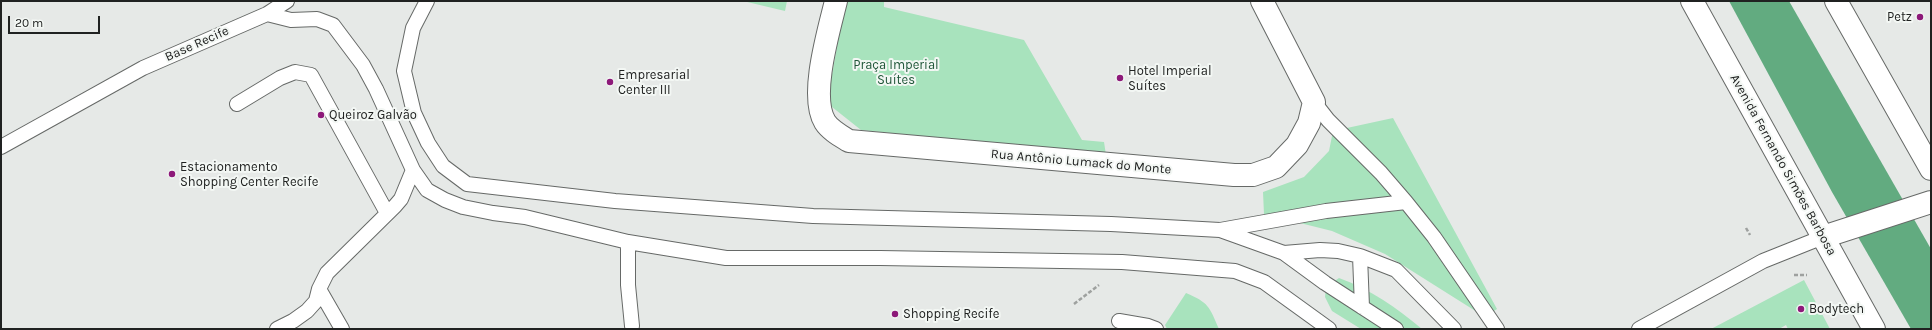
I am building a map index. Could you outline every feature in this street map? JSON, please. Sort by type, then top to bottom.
[{"type":"street","name":"Rua Antônio Lumack do Monte","points":[[836,1],[819,84],[819,106],[825,122],[849,141],[1234,175],[1253,174],[1276,167],[1297,145],[1309,123],[1314,102]]},
{"type":"street","points":[[1262,1],[1314,102]]},
{"type":"street","name":"Avenida Fernando Simões Barbosa","points":[[1692,1],[1832,234],[1874,329]]},
{"type":"street","points":[[1836,1],[1931,169]]},
{"type":"street","points":[[1832,234],[1929,202]]},
{"type":"lane","name":"Base Recife","points":[[1,148],[143,68],[267,14],[287,1]]},
{"type":"lane","points":[[427,1],[413,28],[404,71],[414,113],[428,143],[443,166],[467,184],[615,201],[812,216],[1111,224],[1220,230],[1326,211],[1406,202]]},
{"type":"lane","points":[[267,14],[291,20],[317,19],[333,25],[363,65],[376,89],[413,170],[427,190],[445,200],[463,206],[493,213],[525,217],[628,242],[726,258],[880,258],[1122,262],[1235,271],[1264,282],[1329,329]]},
{"type":"lane","points":[[237,104],[280,78],[295,72],[311,75],[386,213]]},
{"type":"lane","points":[[1314,102],[1328,120],[1406,202],[1434,237],[1497,329]]},
{"type":"lane","points":[[277,329],[293,321],[307,311],[316,301],[319,289],[327,273],[401,199],[413,170]]},
{"type":"lane","points":[[1220,230],[1284,254],[1362,308],[1396,329]]},
{"type":"lane","points":[[1639,329],[1763,261],[1832,234]]},
{"type":"lane","points":[[628,242],[628,285],[632,326]]},
{"type":"lane","points":[[1284,254],[1320,250],[1338,251],[1360,256],[1396,270],[1454,329]]},
{"type":"lane","points":[[1360,256],[1362,308]]},
{"type":"lane","points":[[319,289],[342,329]]},
{"type":"lane","points":[[1119,322],[1148,326],[1156,329]]},
{"type":"path","points":[[1746,228],[1750,235]]},
{"type":"path","points":[[1790,275],[1807,275]]},
{"type":"green space","points":[[743,1],[787,1],[785,11]]},
{"type":"green space","name":"Praça Imperial Suítes","points":[[845,1],[884,1],[884,7],[1024,40],[1082,140],[1104,142],[1106,155],[861,130],[827,103]]},
{"type":"green space","points":[[1393,118],[1497,309],[1485,317],[1385,254],[1332,231],[1264,214],[1263,192],[1304,177],[1329,151],[1333,131]]},
{"type":"green space","points":[[1339,278],[1372,293],[1422,329],[1361,329],[1332,311],[1325,297],[1326,287]]},
{"type":"green space","points":[[1804,280],[1830,329],[1788,329],[1786,325],[1779,329],[1711,329]]},
{"type":"green space","points":[[1186,293],[1207,306],[1219,329],[1167,329],[1165,325]]},
{"type":"shaded area","points":[[1729,1],[1789,1],[1931,249],[1931,329],[1911,329],[1832,192]]},
{"type":"place","name":"Petz","points":[[1920,17]]},
{"type":"place","name":"Hotel Imperial Suítes","points":[[1120,78]]},
{"type":"place","name":"Empresarial Center III","points":[[610,82]]},
{"type":"place","name":"Queiroz Galvão","points":[[321,115]]},
{"type":"place","name":"Estacionamento Shopping Center Recife","points":[[172,174]]},
{"type":"place","name":"Bodytech","points":[[1801,309]]},
{"type":"place","name":"Shopping Recife","points":[[895,314]]}]
